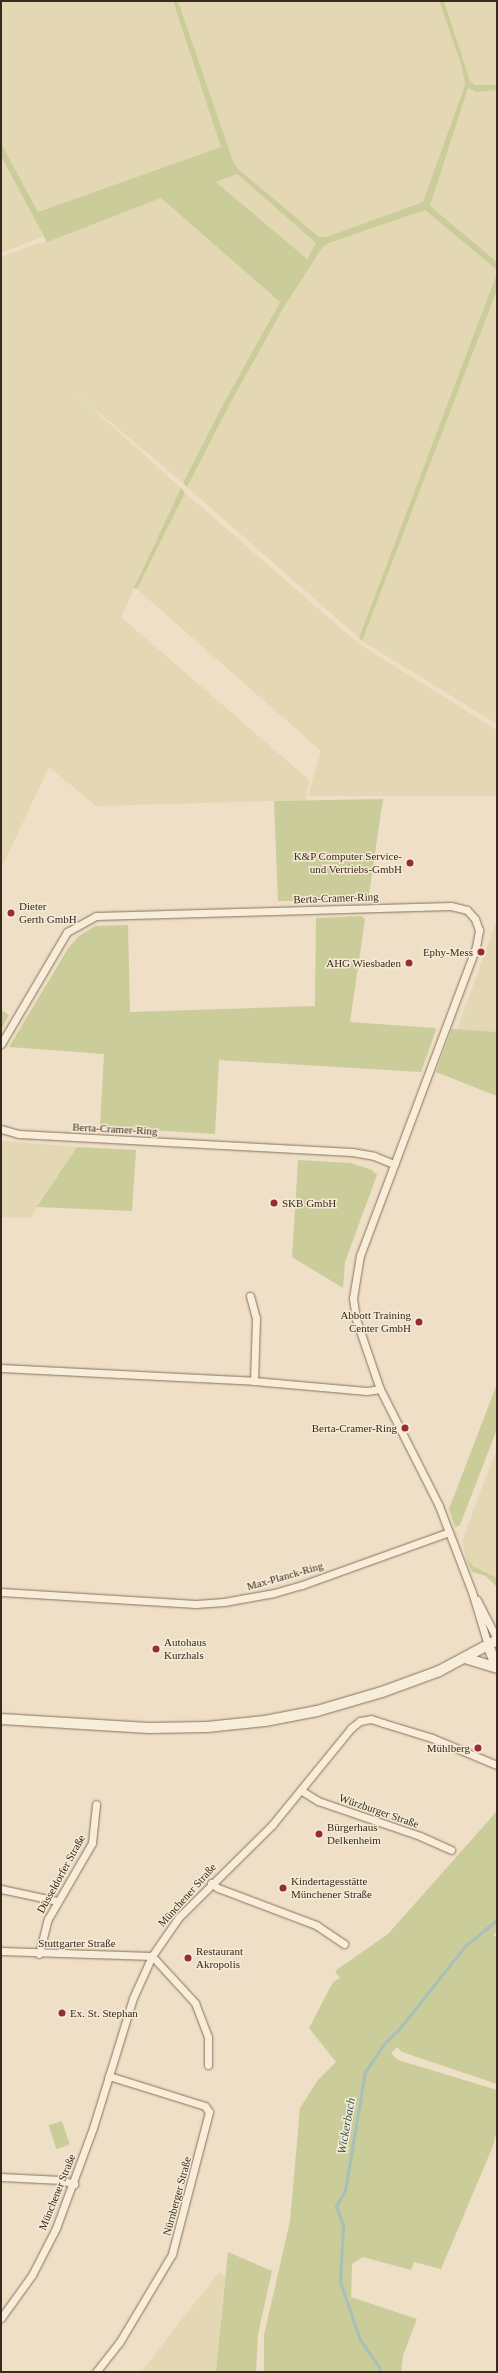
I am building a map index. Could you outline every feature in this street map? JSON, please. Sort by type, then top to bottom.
[{"type":"main road","points":[[1,1719],[149,1728],[207,1727],[265,1721],[317,1711],[382,1692],[465,1658],[494,1641],[497,1668],[465,1658]]},
{"type":"street","name":"Berta-Cramer-Ring","points":[[1,1044],[64,936],[79,923],[96,916],[441,906],[462,908],[471,913],[477,923],[478,936],[476,947],[360,1255],[354,1283],[356,1319],[380,1389]]},
{"type":"street","name":"Berta-Cramer-Ring","points":[[1,1129],[19,1134],[352,1152],[374,1156],[394,1164]]},
{"type":"street","points":[[250,1296],[256,1318],[254,1381]]},
{"type":"street","points":[[1,1368],[254,1381],[367,1391],[380,1389],[426,1478],[472,1592],[494,1641]]},
{"type":"street","name":"Max-Planck-Ring","points":[[1,1592],[196,1604],[240,1600],[302,1585],[449,1532]]},
{"type":"street","points":[[472,1592],[486,1614],[494,1641]]},
{"type":"street","points":[[486,1614],[497,1621]]},
{"type":"street","name":"Münchener Straße","points":[[1,2318],[32,2275],[74,2184],[133,1998],[152,1956],[179,1917],[211,1883],[272,1826],[302,1791],[351,1728],[365,1719],[432,1738],[497,1765]]},
{"type":"street","name":"Würzburger Straße","points":[[302,1791],[318,1801],[420,1836],[450,1850]]},
{"type":"street","name":"Düsseldorfer Straße","points":[[39,1954],[44,1931],[57,1901],[92,1844],[96,1804]]},
{"type":"street","points":[[211,1883],[218,1888],[316,1925],[344,1944]]},
{"type":"street","points":[[1,1889],[57,1901]]},
{"type":"street","name":"Stuttgarter Straße","points":[[1,1951],[39,1954],[142,1954],[152,1956]]},
{"type":"street","points":[[152,1956],[159,1960],[195,2003],[208,2037],[208,2065]]},
{"type":"street","name":"Nürnberger Straße","points":[[96,2372],[119,2343],[172,2254],[209,2112],[205,2106],[109,2076]]},
{"type":"street","points":[[1,2177],[61,2180],[74,2184]]},
{"type":"shaded area","points":[[1,1],[173,1],[222,147],[38,212],[1,143]]},
{"type":"shaded area","points":[[178,1],[439,1],[461,64],[465,85],[423,203],[325,237],[319,237],[237,168],[233,161]]},
{"type":"shaded area","points":[[444,1],[497,1],[497,85],[475,85],[470,81]]},
{"type":"shaded area","points":[[468,88],[476,92],[497,90],[497,262],[430,207]]},
{"type":"shaded area","points":[[1,156],[44,236],[1,253]]},
{"type":"shaded area","points":[[236,173],[316,243],[307,259],[216,182]]},
{"type":"shaded area","points":[[161,198],[280,302],[226,399],[183,483],[72,390],[181,488],[121,617],[309,780],[306,797],[308,800],[96,806],[49,767],[1,869],[1,257]]},
{"type":"shaded area","points":[[425,210],[497,270],[497,273],[359,638],[187,487],[231,402],[284,307],[322,248],[329,243]]},
{"type":"shaded area","points":[[497,290],[497,724],[362,641]]},
{"type":"shaded area","points":[[185,493],[359,644],[497,730],[497,796],[308,796],[321,751],[137,589]]},
{"type":"shaded area","points":[[497,920],[497,1032],[457,1030]]},
{"type":"shaded area","points":[[1,1141],[77,1147],[30,1218],[1,1217]]},
{"type":"shaded area","points":[[497,1448],[497,1578],[473,1566],[466,1558],[462,1541]]},
{"type":"shaded area","points":[[219,2272],[225,2276],[216,2372],[141,2372]]},
{"type":"green space","points":[[173,1],[178,1],[233,161],[237,168],[319,237],[326,237],[423,202],[465,85],[461,64],[439,1],[444,1],[470,81],[475,85],[497,85],[497,90],[476,92],[468,88],[430,206],[497,262],[497,270],[425,210],[329,243],[322,248],[284,307],[231,402],[187,487],[183,483],[226,399],[280,302],[161,198],[47,242],[1,156],[1,143],[38,212],[221,147]],"holes":[[[237,174],[316,243],[307,259],[216,182]]]},
{"type":"green space","points":[[497,273],[497,290],[362,641],[359,638]]},
{"type":"green space","points":[[181,488],[185,493],[137,589],[134,588]]},
{"type":"green space","points":[[383,799],[368,901],[278,901],[274,801]]},
{"type":"green space","points":[[362,916],[365,919],[350,1022],[435,1028],[436,1030],[421,1072],[219,1060],[215,1134],[100,1127],[104,1054],[9,1047],[69,947],[79,936],[95,926],[128,925],[130,1012],[315,1006],[316,918]]},
{"type":"green space","points":[[1,1010],[9,1015],[1,1030]]},
{"type":"green space","points":[[452,1029],[497,1032],[497,1096],[436,1072]]},
{"type":"green space","points":[[77,1147],[136,1150],[132,1211],[37,1207]]},
{"type":"green space","points":[[298,1160],[351,1163],[372,1170],[377,1175],[345,1262],[343,1288],[292,1257]]},
{"type":"green space","points":[[497,1384],[497,1429],[460,1525],[455,1527],[449,1509]]},
{"type":"green space","points":[[466,1558],[473,1566],[497,1578],[497,1587],[486,1576],[472,1572]]},
{"type":"green space","points":[[497,1811],[497,1932],[493,1935],[497,1937],[497,2084],[402,2052],[397,2047],[391,2053],[398,2060],[497,2090],[497,2130],[493,2146],[441,2269],[414,2262],[411,2270],[363,2257],[352,2264],[351,2297],[417,2319],[403,2355],[401,2372],[264,2372],[264,2335],[290,2221],[300,2108],[318,2080],[336,2062],[309,2028],[333,1982],[340,1978],[335,1971],[388,1934]]},
{"type":"green space","points":[[62,2121],[70,2145],[56,2149],[49,2125]]},
{"type":"green space","points":[[228,2252],[272,2271],[258,2334],[256,2372],[216,2372]]},
{"type":"waterway","name":"Wickerbach","points":[[380,2372],[379,2367],[360,2340],[340,2282],[343,2226],[336,2206],[345,2191],[365,2072],[383,2045],[400,2028],[465,1946],[497,1920]]},
{"type":"place","name":"K&P Computer Service- und Vertriebs-GmbH","points":[[410,863]]},
{"type":"place","name":"Dieter Gerth GmbH","points":[[11,913]]},
{"type":"place","name":"Ephy-Mess","points":[[481,952]]},
{"type":"place","name":"AHG Wiesbaden","points":[[409,963]]},
{"type":"place","name":"SKB GmbH","points":[[274,1203]]},
{"type":"place","name":"Abbott Training Center GmbH","points":[[419,1322]]},
{"type":"place","name":"Berta-Cramer-Ring","points":[[405,1428]]},
{"type":"place","name":"Autohaus Kurzhals","points":[[156,1649]]},
{"type":"place","name":"Mühlberg","points":[[478,1748]]},
{"type":"place","name":"Bürgerhaus Delkenheim","points":[[319,1834]]},
{"type":"place","name":"Kindertagesstätte Münchener Straße","points":[[283,1888]]},
{"type":"place","name":"Restaurant Akropolis","points":[[188,1958]]},
{"type":"place","name":"Ex. St. Stephan","points":[[62,2013]]}]
